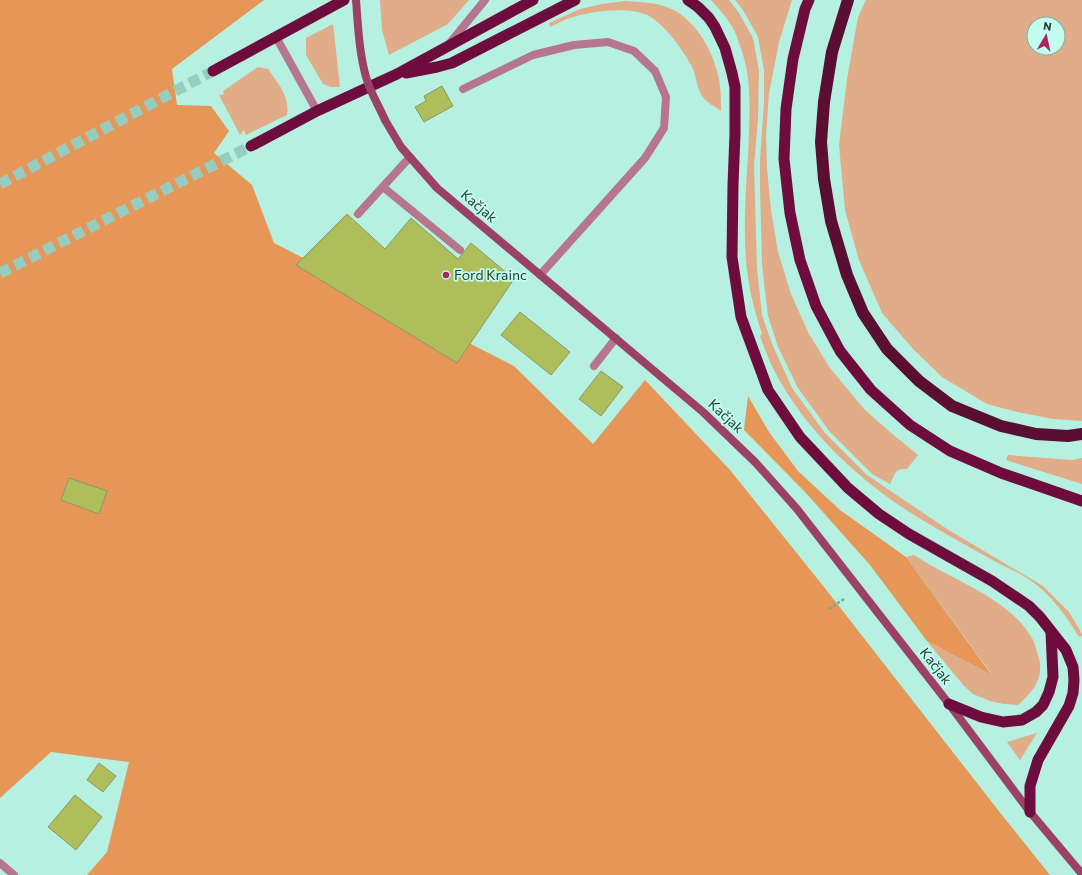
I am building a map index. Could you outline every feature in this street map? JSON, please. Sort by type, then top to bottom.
[{"type":"highway","points":[[213,71],[344,0]]},
{"type":"highway","points":[[251,146],[317,111],[397,74],[533,0]]},
{"type":"highway","points":[[397,74],[437,67],[452,62],[575,0]]},
{"type":"highway","points":[[688,0],[698,7],[715,27],[725,48],[732,73],[736,134],[733,185],[732,257],[741,317],[768,390],[800,437],[848,488],[879,514],[909,534],[992,581],[1029,606],[1040,617],[1066,650],[1073,667],[1073,693],[1069,706],[1038,760],[1030,786],[1030,812]]},
{"type":"highway","points":[[809,0],[793,59],[786,109],[784,159],[790,213],[800,260],[816,306],[840,351],[871,390],[910,425],[950,450],[1001,473],[1082,501]]},
{"type":"highway","points":[[848,0],[832,52],[824,102],[821,142],[824,179],[831,221],[847,275],[863,313],[888,349],[919,381],[952,406],[1001,426],[1036,434],[1068,436],[1082,434]]},
{"type":"highway","points":[[949,704],[981,717],[1003,722],[1022,720],[1036,712],[1043,705],[1049,692],[1053,677],[1051,632]]},
{"type":"main road","name":"Kačjak","points":[[356,0],[366,78],[385,120],[401,147],[437,188],[703,412],[755,462],[797,509],[949,704],[1030,812],[1082,874]]},
{"type":"street","points":[[446,47],[485,0]]},
{"type":"street","points":[[276,37],[317,111]]},
{"type":"street","points":[[463,89],[533,55],[574,45],[608,42],[634,51],[655,71],[666,98],[664,128],[645,158],[540,275]]},
{"type":"street","points":[[358,214],[410,157]]},
{"type":"street","points":[[383,187],[460,250]]},
{"type":"street","points":[[594,366],[616,338]]},
{"type":"street","points":[[0,863],[14,875]]},
{"type":"path","points":[[829,609],[844,599]]},
{"type":"shaded area","points":[[0,0],[264,0],[172,69],[177,105],[211,106],[229,131],[214,153],[252,185],[274,243],[514,366],[593,444],[645,380],[730,470],[824,587],[1050,875],[87,875],[107,852],[129,762],[51,752],[0,798]]},
{"type":"shaded area","points":[[380,0],[469,0],[448,24],[389,55],[382,30]]},
{"type":"shaded area","points":[[711,0],[729,0],[739,13],[753,38],[759,70],[758,120],[754,165],[757,268],[762,315],[773,346],[792,388],[825,433],[867,475],[947,529],[1043,586],[1069,612],[1082,636],[1079,637],[1058,606],[1045,592],[1030,580],[929,524],[882,493],[859,475],[818,434],[784,389],[771,364],[760,336],[762,334],[747,274],[745,223],[750,111],[746,67],[735,32],[721,11]]},
{"type":"shaded area","points":[[735,0],[792,0],[779,42],[769,93],[766,136],[767,169],[771,210],[778,252],[791,294],[809,334],[830,368],[864,409],[918,455],[907,469],[897,471],[890,484],[872,474],[830,432],[798,388],[778,347],[768,316],[762,265],[760,188],[764,70],[758,37],[743,10]]},
{"type":"shaded area","points":[[866,0],[1082,0],[1082,421],[1053,419],[987,404],[942,377],[913,349],[882,313],[859,260],[845,210],[839,145],[847,79],[858,17]]},
{"type":"shaded area","points":[[625,1],[650,3],[674,10],[683,16],[698,32],[710,51],[717,71],[721,96],[721,111],[710,104],[699,91],[693,68],[678,44],[660,24],[647,15],[639,12],[609,10],[578,15],[550,27],[549,23],[580,9]]},
{"type":"shaded area","points":[[333,24],[340,87],[331,87],[323,84],[306,55],[306,38]]},
{"type":"shaded area","points":[[258,67],[268,69],[279,85],[287,102],[287,115],[246,135],[244,130],[240,135],[219,95],[224,94],[223,91]]},
{"type":"shaded area","points":[[748,396],[769,432],[798,471],[840,510],[906,557],[991,674],[927,641],[870,565],[806,493],[744,430]]},
{"type":"shaded area","points":[[1008,455],[1072,460],[1082,458],[1082,484],[1006,460]]},
{"type":"shaded area","points":[[914,555],[984,594],[1007,610],[1026,629],[1033,640],[1040,668],[1034,688],[1018,705],[990,701],[973,694],[964,686],[927,641],[991,673],[906,557]]},
{"type":"shaded area","points":[[1037,733],[1020,760],[1007,742]]},
{"type":"building","points":[[442,86],[453,106],[424,122],[415,107],[426,101],[424,96]]},
{"type":"building","points":[[347,214],[385,249],[411,218],[458,259],[471,243],[514,279],[457,363],[296,265]]},
{"type":"building","points":[[520,312],[570,352],[551,375],[501,335]]},
{"type":"building","points":[[601,371],[623,387],[601,416],[579,399]]},
{"type":"building","points":[[69,478],[107,491],[99,514],[61,500]]},
{"type":"building","points":[[99,763],[116,776],[103,792],[87,780]]},
{"type":"building","points":[[75,795],[102,817],[76,850],[48,827]]},
{"type":"tunnel","points":[[0,184],[213,71]]},
{"type":"tunnel","points":[[0,273],[251,146]]},
{"type":"place","name":"Ford Krainc","points":[[446,275]]}]
